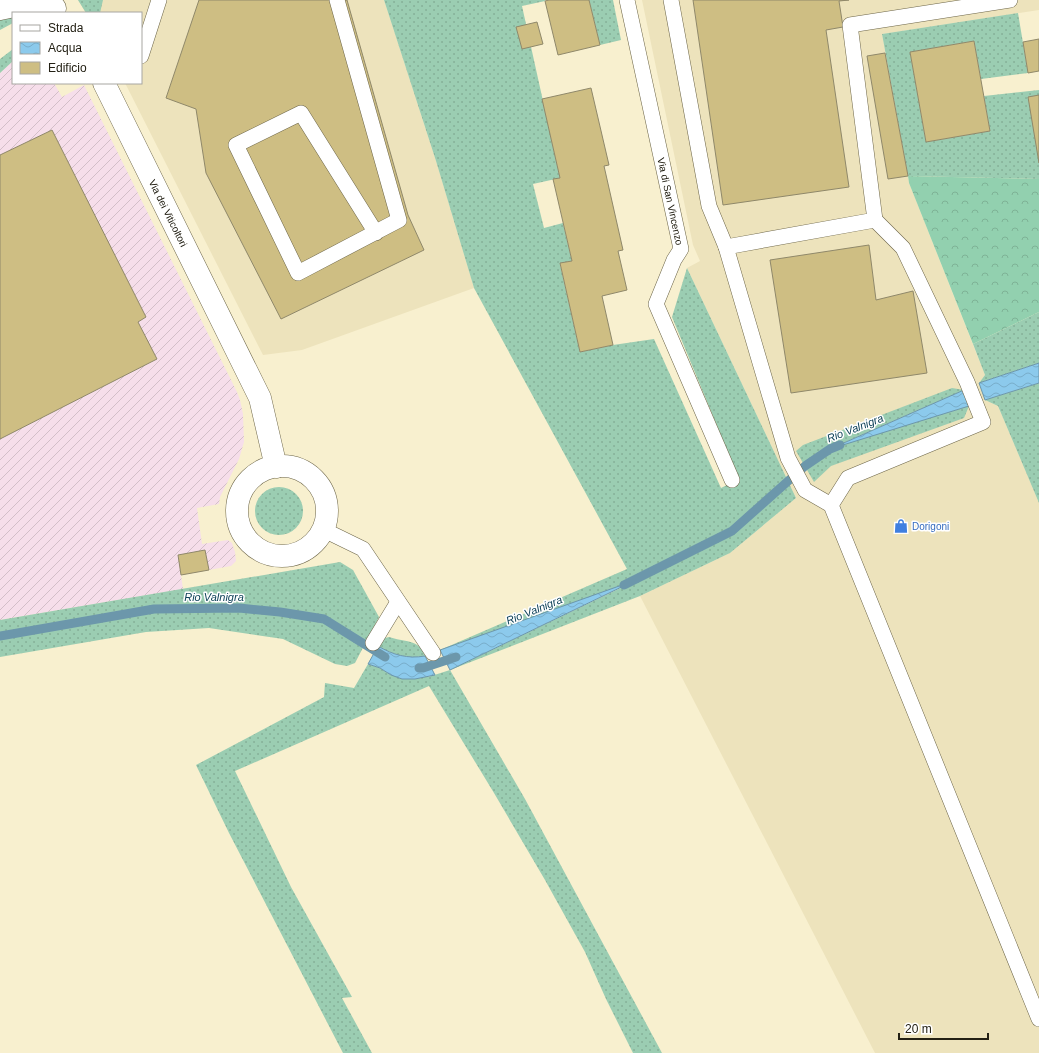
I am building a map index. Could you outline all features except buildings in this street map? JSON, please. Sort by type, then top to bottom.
[{"type":"street","points":[[0,9],[19,5],[54,7]]},
{"type":"street","name":"Via dei Viticoltori","points":[[110,85],[260,398],[276,467]]},
{"type":"street","points":[[282,466],[296,468],[308,474],[317,484],[323,495],[326,509],[325,522],[320,535],[309,546],[296,554],[280,556],[265,553],[252,544],[242,532],[237,522],[238,502],[243,488],[253,476],[266,468],[276,467],[282,466]]},
{"type":"lane","points":[[142,53],[159,0]]},
{"type":"lane","points":[[337,0],[399,220],[376,233],[298,273],[236,145],[301,113],[376,233]]},
{"type":"lane","name":"Via di San Vincenzo","points":[[627,0],[682,249],[674,260],[656,304],[732,480]]},
{"type":"lane","points":[[671,0],[709,206],[726,247],[788,458],[805,490],[831,505],[1039,1019]]},
{"type":"lane","points":[[831,505],[848,478],[982,422],[967,382],[903,248],[875,220],[850,25],[1010,0]]},
{"type":"lane","points":[[726,247],[875,220]]},
{"type":"lane","points":[[322,529],[363,549],[433,653]]},
{"type":"lane","points":[[373,643],[398,602]]},
{"type":"shaded area","points":[[78,0],[384,0],[436,161],[474,288],[302,350],[263,355],[126,84],[142,84],[142,12],[85,12]]},
{"type":"shaded area","name":"Dorigoni","points":[[642,0],[1039,0],[1039,10],[882,34],[909,183],[985,375],[979,383],[985,400],[998,406],[1039,503],[1039,1053],[875,1053],[640,596],[730,553],[796,498],[687,268],[700,261],[693,245]]},
{"type":"shaded area","points":[[12,62],[12,84],[55,84],[62,97],[84,85],[240,400],[243,414],[244,442],[239,459],[220,497],[219,504],[197,508],[202,544],[228,540],[232,543],[236,561],[231,566],[181,575],[183,589],[0,620],[0,73]]},
{"type":"green space","points":[[78,0],[103,0],[100,12],[85,12]]},
{"type":"green space","points":[[384,0],[545,0],[522,6],[560,178],[533,184],[544,228],[563,223],[572,261],[560,264],[580,352],[654,339],[721,488],[739,479],[672,317],[687,268],[796,498],[730,553],[640,596],[450,670],[631,583],[440,650],[627,569],[474,288],[436,161]]},
{"type":"green space","points":[[589,0],[613,0],[621,40],[600,45]]},
{"type":"green space","points":[[1018,13],[1028,73],[981,79],[974,41],[910,52],[926,142],[990,131],[984,96],[1039,90],[1039,179],[908,176],[882,34]]},
{"type":"green space","points":[[12,16],[12,24],[0,30],[0,20]]},
{"type":"green space","points":[[12,50],[12,62],[0,73],[0,59]]},
{"type":"green space","points":[[908,176],[1039,179],[1039,312],[973,344],[909,183]]},
{"type":"green space","points":[[1039,312],[1039,363],[979,383],[985,375],[973,344]]},
{"type":"green space","points":[[1039,383],[1039,503],[998,406],[985,400]]},
{"type":"green space","points":[[952,388],[964,390],[834,447],[969,406],[964,418],[831,466],[814,482],[796,451],[803,445]]},
{"type":"green space","points":[[274,487],[284,487],[293,491],[299,497],[302,502],[302,520],[293,531],[284,535],[274,535],[265,531],[259,525],[255,516],[255,506],[259,497],[265,491]]},
{"type":"green space","points":[[340,562],[353,570],[379,617],[355,663],[347,666],[335,664],[283,639],[209,628],[146,632],[0,657],[0,620]]},
{"type":"green space","points":[[389,637],[415,644],[423,651],[425,656],[401,656],[378,646],[385,638]]},
{"type":"green space","points":[[368,664],[380,668],[391,675],[428,677],[450,670],[525,799],[662,1053],[633,1053],[606,999],[585,952],[545,880],[429,686],[235,771],[291,887],[352,997],[342,998],[372,1053],[343,1053],[229,833],[196,765],[324,697],[325,683],[354,688]]},
{"type":"water","points":[[1039,363],[1039,383],[985,400],[979,383]]},
{"type":"water","points":[[964,390],[969,406],[830,449]]},
{"type":"water","points":[[636,580],[450,670],[440,650]]},
{"type":"water","points":[[378,646],[401,656],[425,656],[435,675],[415,679],[402,679],[368,664]]},
{"type":"waterway","name":"Rio Valnigra","points":[[624,585],[732,531],[805,466],[830,449],[840,445]]},
{"type":"waterway","name":"Rio Valnigra","points":[[0,636],[154,609],[239,608],[280,612],[324,619],[385,657]]},
{"type":"waterway","name":"Rio Valnigra","points":[[419,668],[456,657]]},
{"type":"place","name":"Dorigoni","points":[[901,526]]}]
